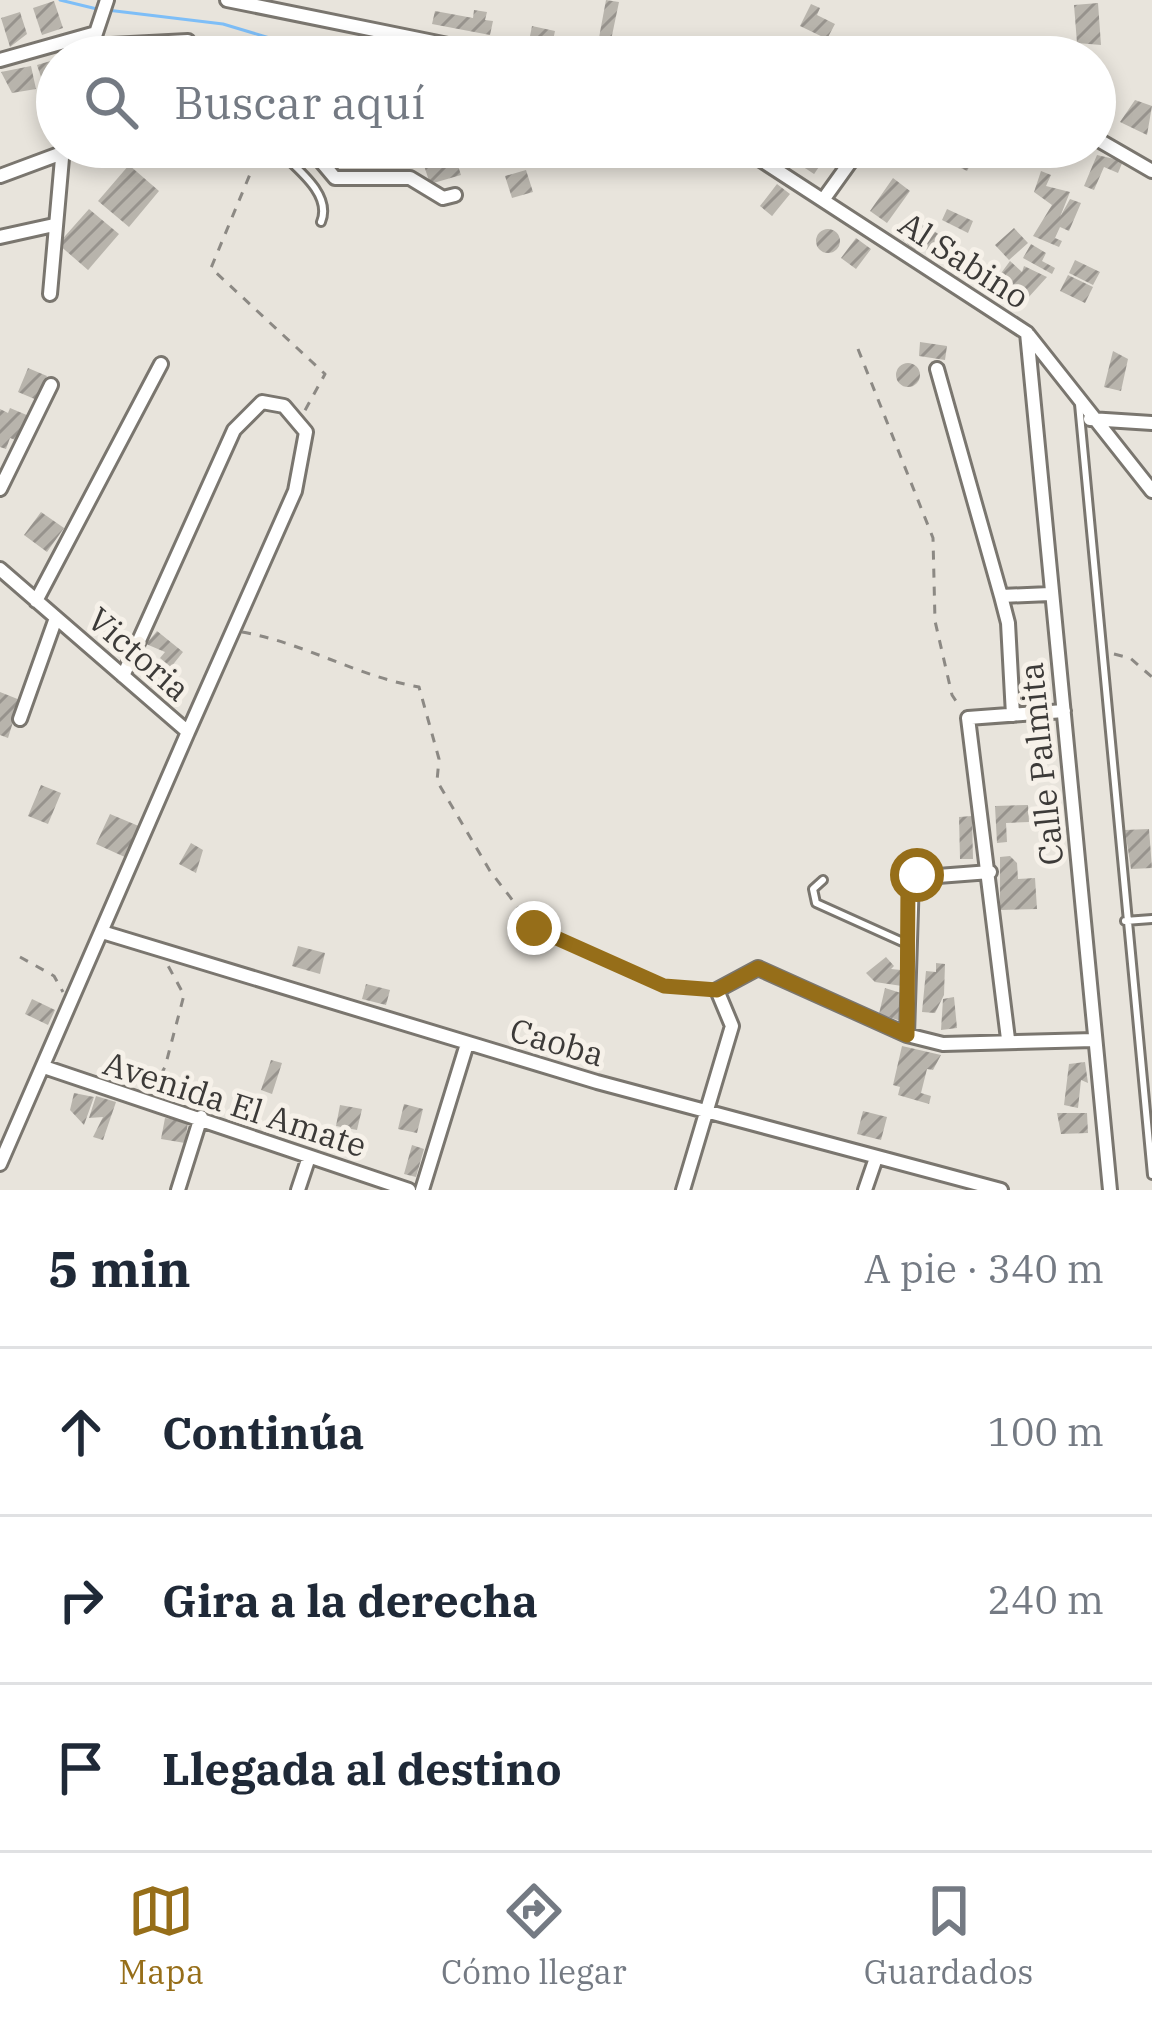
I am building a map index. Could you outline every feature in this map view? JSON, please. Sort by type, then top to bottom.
[{"type":"street","points":[[95,36],[107,0]]},
{"type":"street","points":[[227,0],[397,36]]},
{"type":"street","points":[[0,60],[36,52]]},
{"type":"street","points":[[1116,150],[1152,171]]},
{"type":"street","points":[[0,176],[36,161]]},
{"type":"street","points":[[50,294],[61,168]]},
{"type":"street","points":[[323,168],[335,178],[410,178],[442,198],[454,195]]},
{"type":"street","name":"Al Sabino","points":[[773,168],[1027,333],[1090,419],[1152,491]]},
{"type":"street","points":[[823,200],[846,168]]},
{"type":"street","points":[[0,237],[54,226]]},
{"type":"street","name":"Calle Palmita","points":[[1027,333],[1110,1190]]},
{"type":"street","points":[[36,602],[161,364]]},
{"type":"street","points":[[937,369],[1008,623],[1013,715]]},
{"type":"street","points":[[0,489],[51,385]]},
{"type":"street","points":[[123,676],[234,430],[262,402],[274,401],[300,420],[306,432],[295,491],[188,732]]},
{"type":"street","points":[[1090,419],[1152,423]]},
{"type":"street","name":"Victoria","points":[[0,569],[188,732],[0,1164]]},
{"type":"street","points":[[1001,596],[1050,594]]},
{"type":"street","points":[[20,719],[56,618]]},
{"type":"street","points":[[1008,1040],[968,718],[1064,711]]},
{"type":"street","points":[[907,1035],[911,878],[990,872]]},
{"type":"street","name":"Caoba","points":[[101,932],[466,1044],[1001,1190]]},
{"type":"street","points":[[683,1190],[732,1026],[717,990],[758,968],[907,1035],[943,1044],[1094,1040]]},
{"type":"street","points":[[422,1190],[466,1044]]},
{"type":"street","name":"Avenida El Amate","points":[[44,1067],[409,1190]]},
{"type":"street","points":[[178,1190],[201,1117]]},
{"type":"street","points":[[298,1190],[309,1157]]},
{"type":"street","points":[[866,1190],[876,1158]]},
{"type":"lane","points":[[292,168],[323,203],[321,222]]},
{"type":"lane","points":[[1079,404],[1152,1175]]},
{"type":"lane","points":[[823,880],[813,889],[816,904],[909,946]]},
{"type":"lane","points":[[1125,921],[1152,919]]},
{"type":"path","points":[[253,168],[211,268],[325,374],[300,420]]},
{"type":"path","points":[[857,349],[933,538],[935,621],[952,695],[968,718]]},
{"type":"path","points":[[234,631],[287,640],[367,678],[419,687],[439,759],[437,782],[490,872],[534,928],[664,986],[717,990]]},
{"type":"path","points":[[1100,652],[1130,658],[1152,677]]},
{"type":"path","points":[[143,1103],[165,1067],[184,995],[158,951]]},
{"type":"path","points":[[20,957],[54,976],[70,1003]]},
{"type":"building","points":[[606,0],[619,2],[612,36],[599,36]]},
{"type":"building","points":[[54,1],[63,28],[42,35],[33,8]]},
{"type":"building","points":[[1098,3],[1100,36],[1076,36],[1074,5]]},
{"type":"building","points":[[811,4],[820,8],[817,15],[835,24],[829,36],[800,26]]},
{"type":"building","points":[[474,10],[487,12],[485,20],[493,21],[490,35],[432,24],[435,11],[473,18]]},
{"type":"building","points":[[20,12],[27,34],[10,47],[1,18]]},
{"type":"building","points":[[532,26],[555,31],[554,36],[530,36]]},
{"type":"building","points":[[31,66],[36,89],[12,93],[1,72]]},
{"type":"building","points":[[1135,100],[1152,106],[1147,135],[1120,122]]},
{"type":"building","points":[[126,168],[159,191],[129,227],[98,201]]},
{"type":"building","points":[[425,168],[459,168],[461,175],[430,184]]},
{"type":"building","points":[[1092,168],[1104,168],[1094,190],[1084,186]]},
{"type":"building","points":[[526,170],[533,192],[512,198],[505,176]]},
{"type":"building","points":[[1041,171],[1051,175],[1046,186],[1070,192],[1060,217],[1070,199],[1081,203],[1069,231],[1060,227],[1055,238],[1062,241],[1059,247],[1033,236],[1052,205],[1034,192]]},
{"type":"building","points":[[893,178],[910,191],[887,223],[870,211]]},
{"type":"building","points":[[777,184],[790,194],[772,216],[760,206]]},
{"type":"building","points":[[89,209],[119,234],[88,270],[58,244]]},
{"type":"building","points":[[947,209],[973,221],[968,233],[942,220]]},
{"type":"building","points":[[921,219],[933,230],[915,250],[903,240]]},
{"type":"building","points":[[1014,228],[1028,243],[1009,260],[995,245]]},
{"type":"building","points":[[823,229],[833,229],[840,241],[833,253],[823,253],[816,246],[816,236]]},
{"type":"building","points":[[934,231],[955,246],[943,261],[923,247]]},
{"type":"building","points":[[856,238],[871,249],[856,269],[841,258]]},
{"type":"building","points":[[1031,244],[1046,253],[1042,261],[1055,268],[1052,274],[1023,258]]},
{"type":"building","points":[[1075,260],[1100,272],[1093,285],[1069,273]]},
{"type":"building","points":[[1010,261],[1022,272],[1024,266],[1047,277],[1017,310],[1006,302],[1014,287],[1003,302],[988,291]]},
{"type":"building","points":[[1068,275],[1093,287],[1085,303],[1060,291]]},
{"type":"building","points":[[920,342],[947,346],[945,360],[919,356]]},
{"type":"building","points":[[1113,351],[1128,359],[1121,391],[1104,387]]},
{"type":"building","points":[[908,363],[917,366],[917,384],[908,387],[899,384],[896,375],[899,366]]},
{"type":"building","points":[[28,368],[47,376],[37,400],[18,392]]},
{"type":"building","points":[[10,408],[29,416],[18,441],[10,438],[6,449],[0,447],[0,409],[8,413]]},
{"type":"building","points":[[41,512],[64,528],[47,552],[24,535]]},
{"type":"building","points":[[157,631],[183,652],[171,667],[160,658],[165,652],[146,644]]},
{"type":"building","points":[[0,692],[20,700],[8,738],[0,735]]},
{"type":"building","points":[[41,785],[61,793],[48,824],[28,816]]},
{"type":"building","points":[[1028,805],[1029,822],[1006,823],[1007,842],[997,843],[995,806]]},
{"type":"building","points":[[110,814],[141,827],[127,858],[96,844]]},
{"type":"building","points":[[972,816],[973,859],[960,859],[959,817]]},
{"type":"building","points":[[1149,829],[1152,868],[1131,869],[1125,830]]},
{"type":"building","points":[[191,843],[203,850],[196,873],[179,864]]},
{"type":"building","points":[[1010,856],[1017,863],[1018,879],[1035,878],[1037,909],[1000,910],[1000,857]]},
{"type":"building","points":[[298,946],[325,953],[320,974],[292,966]]},
{"type":"building","points":[[886,957],[894,966],[891,969],[901,970],[902,986],[875,982],[866,973]]},
{"type":"building","points":[[936,963],[945,964],[944,995],[935,1013],[922,1012],[926,971],[936,972]]},
{"type":"building","points":[[366,984],[390,990],[386,1005],[362,999]]},
{"type":"building","points":[[885,988],[901,993],[901,1021],[879,1014]]},
{"type":"building","points":[[954,997],[957,1028],[941,1030],[943,999]]},
{"type":"building","points":[[32,999],[55,1010],[48,1025],[25,1014]]},
{"type":"building","points":[[902,1046],[941,1055],[933,1070],[927,1069],[921,1093],[931,1096],[929,1104],[898,1095],[900,1087],[893,1085]]},
{"type":"building","points":[[271,1060],[282,1063],[272,1094],[261,1090]]},
{"type":"building","points":[[1085,1062],[1088,1083],[1081,1080],[1078,1108],[1064,1105],[1069,1064]]},
{"type":"building","points":[[74,1093],[94,1097],[84,1125],[70,1110]]},
{"type":"building","points":[[96,1096],[116,1102],[103,1140],[93,1137],[103,1117],[89,1118]]},
{"type":"building","points":[[404,1104],[423,1109],[417,1133],[398,1129]]},
{"type":"building","points":[[340,1105],[362,1109],[357,1130],[336,1126]]},
{"type":"building","points":[[863,1111],[887,1117],[881,1140],[857,1134]]},
{"type":"building","points":[[1057,1113],[1087,1113],[1088,1133],[1061,1134]]},
{"type":"building","points":[[165,1118],[188,1122],[185,1143],[161,1139]]},
{"type":"building","points":[[412,1145],[424,1149],[416,1177],[404,1174]]},
{"type":"waterway","points":[[60,0],[97,9]]},
{"type":"waterway","points":[[107,10],[223,24],[263,36]]},
{"type":"route","points":[[534,928],[664,986],[717,990],[758,968],[907,1035],[908,884],[917,875]]}]
